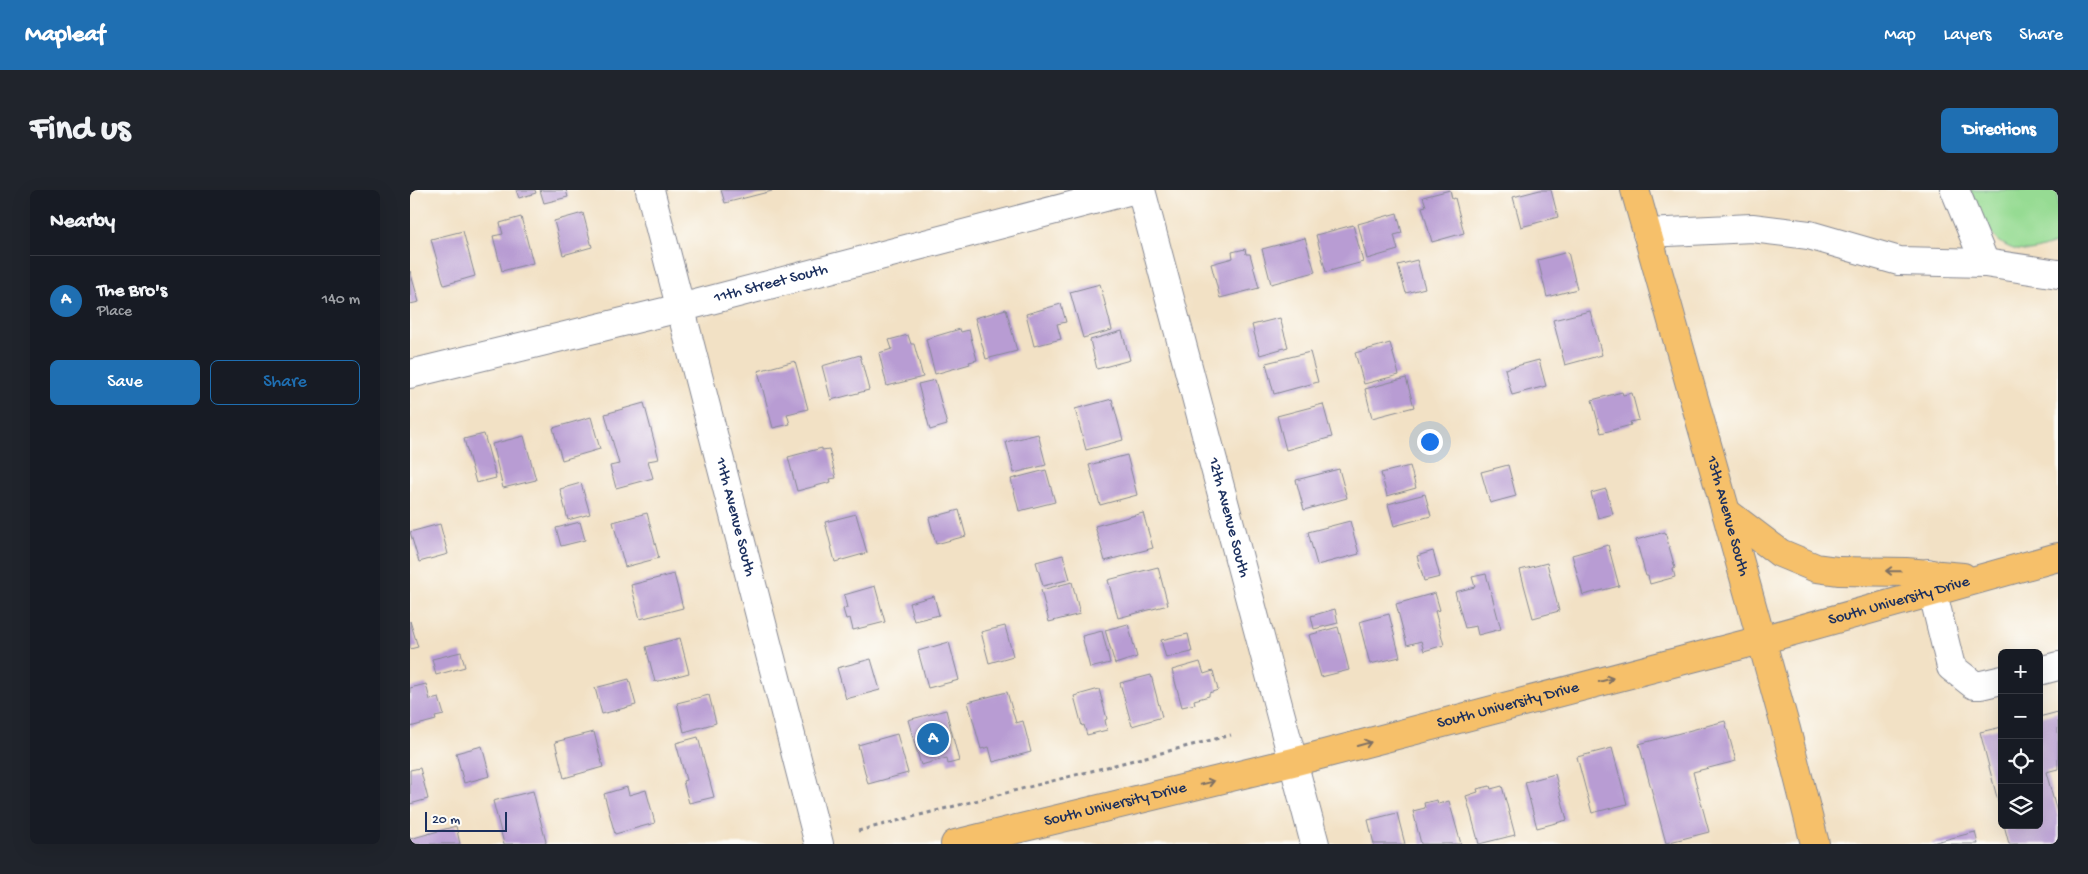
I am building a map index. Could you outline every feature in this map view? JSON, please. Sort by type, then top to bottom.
[{"type":"main road","name":"13th Avenue South","points":[[1635,190],[1726,512],[1815,844]]},
{"type":"main road","points":[[1726,512],[1780,553],[1816,568],[1929,582]]},
{"type":"main road","name":"South University Drive","points":[[955,844],[1293,762],[1761,640],[1929,582],[1976,578],[2058,556]]},
{"type":"street","name":"11th Avenue South","points":[[650,190],[818,844]]},
{"type":"street","name":"11th Street South","points":[[410,374],[680,308],[1132,190]]},
{"type":"street","name":"12th Avenue South","points":[[1142,190],[1315,844]]},
{"type":"street","points":[[1954,190],[1985,263]]},
{"type":"street","points":[[1647,233],[1752,228],[1809,234],[1899,262],[1985,263],[2058,274]]},
{"type":"street","points":[[1929,582],[1950,667],[1974,685],[1998,681]]},
{"type":"street","points":[[2043,669],[2058,666]]},
{"type":"path","points":[[858,831],[1231,735]]},
{"type":"green space","points":[[1970,190],[2058,190],[2058,243],[2028,251],[2012,249],[2003,244],[1988,229]]},
{"type":"building","points":[[516,190],[535,190],[536,193],[519,198]]},
{"type":"building","points":[[540,190],[566,190],[568,197],[544,203]]},
{"type":"building","points":[[721,190],[772,190],[772,191],[725,203]]},
{"type":"building","points":[[1450,190],[1452,199],[1455,198],[1464,233],[1432,242],[1422,207],[1426,206],[1423,197]]},
{"type":"building","points":[[1540,190],[1551,190],[1558,217],[1521,227],[1513,197]]},
{"type":"building","points":[[583,213],[592,247],[563,255],[554,221]]},
{"type":"building","points":[[1397,213],[1402,233],[1394,235],[1398,250],[1367,259],[1358,224]]},
{"type":"building","points":[[521,217],[533,263],[502,271],[493,236],[503,234],[500,223]]},
{"type":"building","points":[[1353,225],[1363,262],[1326,272],[1316,235]]},
{"type":"building","points":[[463,231],[475,276],[444,285],[431,239]]},
{"type":"building","points":[[1305,238],[1315,272],[1271,284],[1262,249]]},
{"type":"building","points":[[1245,249],[1246,254],[1250,254],[1259,288],[1220,298],[1211,264],[1233,258],[1232,252]]},
{"type":"building","points":[[1568,252],[1577,289],[1547,297],[1538,260]]},
{"type":"building","points":[[1417,260],[1425,288],[1406,293],[1398,265]]},
{"type":"building","points":[[410,271],[419,302],[410,304]]},
{"type":"building","points":[[1100,284],[1112,330],[1083,338],[1070,292]]},
{"type":"building","points":[[1061,304],[1066,322],[1057,324],[1061,339],[1034,346],[1026,314]]},
{"type":"building","points":[[1006,309],[1017,351],[986,359],[975,318]]},
{"type":"building","points":[[1590,311],[1602,355],[1565,365],[1553,320]]},
{"type":"building","points":[[1280,318],[1288,347],[1260,355],[1252,325]]},
{"type":"building","points":[[960,329],[961,332],[969,330],[977,360],[969,362],[970,364],[935,374],[926,339]]},
{"type":"building","points":[[1122,331],[1130,360],[1097,369],[1090,340]]},
{"type":"building","points":[[908,335],[911,344],[914,344],[923,377],[887,386],[879,353],[892,349],[889,340]]},
{"type":"building","points":[[1390,343],[1399,375],[1364,384],[1355,353]]},
{"type":"building","points":[[1310,352],[1318,382],[1274,394],[1266,363]]},
{"type":"building","points":[[860,355],[869,390],[831,400],[822,366]]},
{"type":"building","points":[[1539,360],[1546,386],[1512,395],[1505,369]]},
{"type":"building","points":[[795,361],[808,409],[787,414],[790,424],[773,428],[758,371]]},
{"type":"building","points":[[1406,378],[1414,407],[1372,418],[1365,389]]},
{"type":"building","points":[[935,380],[947,425],[930,430],[918,384]]},
{"type":"building","points":[[1622,392],[1623,395],[1632,393],[1639,420],[1630,422],[1631,425],[1601,433],[1592,400]]},
{"type":"building","points":[[1112,399],[1123,440],[1086,450],[1075,409]]},
{"type":"building","points":[[644,403],[659,459],[648,461],[653,478],[616,488],[610,466],[619,464],[605,414]]},
{"type":"building","points":[[1323,404],[1332,437],[1286,450],[1277,416]]},
{"type":"building","points":[[591,417],[600,449],[562,460],[553,428]]},
{"type":"building","points":[[484,434],[496,478],[476,483],[464,439]]},
{"type":"building","points":[[1038,434],[1046,465],[1014,473],[1006,442]]},
{"type":"building","points":[[524,436],[536,480],[503,488],[492,444]]},
{"type":"building","points":[[822,448],[822,450],[829,449],[836,478],[830,479],[831,482],[797,491],[788,457]]},
{"type":"building","points":[[1127,455],[1137,495],[1100,505],[1089,465]]},
{"type":"building","points":[[1508,465],[1516,496],[1490,503],[1481,472]]},
{"type":"building","points":[[1410,466],[1416,488],[1387,496],[1381,473]]},
{"type":"building","points":[[1339,469],[1347,498],[1304,510],[1296,480]]},
{"type":"building","points":[[1046,470],[1055,502],[1019,511],[1011,479]]},
{"type":"building","points":[[581,483],[590,514],[568,520],[560,489]]},
{"type":"building","points":[[1606,489],[1613,514],[1598,518],[1591,493]]},
{"type":"building","points":[[1425,494],[1431,516],[1394,526],[1388,504]]},
{"type":"building","points":[[959,510],[966,536],[936,544],[929,518]]},
{"type":"building","points":[[647,513],[659,558],[625,567],[613,522]]},
{"type":"building","points":[[1143,513],[1153,548],[1105,561],[1095,526]]},
{"type":"building","points":[[856,514],[867,553],[835,562],[825,522]]},
{"type":"building","points":[[1350,521],[1359,554],[1317,565],[1308,532]]},
{"type":"building","points":[[580,522],[585,540],[561,546],[556,528]]},
{"type":"building","points":[[440,524],[448,554],[419,562],[410,532]]},
{"type":"building","points":[[1665,532],[1675,568],[1673,569],[1675,577],[1650,584],[1636,540]]},
{"type":"building","points":[[1608,545],[1619,586],[1583,595],[1572,555]]},
{"type":"building","points":[[1433,551],[1440,577],[1424,581],[1417,556]]},
{"type":"building","points":[[1063,555],[1070,579],[1043,586],[1036,562]]},
{"type":"building","points":[[1547,563],[1559,611],[1533,618],[1520,570]]},
{"type":"building","points":[[1158,567],[1168,605],[1118,618],[1108,580]]},
{"type":"building","points":[[674,574],[683,608],[640,619],[631,585]]},
{"type":"building","points":[[1486,574],[1501,629],[1478,635],[1476,626],[1465,628],[1455,592],[1475,587],[1472,577]]},
{"type":"building","points":[[1072,582],[1080,614],[1049,622],[1041,590]]},
{"type":"building","points":[[875,586],[885,622],[853,630],[850,618],[846,619],[843,609],[847,608],[844,595]]},
{"type":"building","points":[[1435,593],[1440,610],[1435,611],[1444,645],[1424,651],[1421,641],[1407,645],[1396,604]]},
{"type":"building","points":[[934,596],[939,615],[914,621],[909,603]]},
{"type":"building","points":[[1335,609],[1338,623],[1314,629],[1311,616]]},
{"type":"building","points":[[1389,614],[1400,657],[1370,664],[1359,622]]},
{"type":"building","points":[[410,621],[418,647],[410,649]]},
{"type":"building","points":[[1128,624],[1137,657],[1115,664],[1105,630]]},
{"type":"building","points":[[1005,626],[1013,656],[989,663],[981,632]]},
{"type":"building","points":[[1338,627],[1349,670],[1321,677],[1309,635]]},
{"type":"building","points":[[1102,631],[1110,663],[1090,668],[1082,636]]},
{"type":"building","points":[[1188,634],[1192,652],[1166,658],[1161,640]]},
{"type":"building","points":[[680,638],[689,673],[655,682],[646,647]]},
{"type":"building","points":[[949,642],[959,680],[928,688],[918,651]]},
{"type":"building","points":[[461,652],[465,667],[436,675],[432,659]]},
{"type":"building","points":[[871,659],[880,690],[846,699],[837,668]]},
{"type":"building","points":[[1200,662],[1204,674],[1213,671],[1218,690],[1209,693],[1209,696],[1194,700],[1195,704],[1182,707],[1172,670]]},
{"type":"building","points":[[1151,675],[1162,717],[1132,726],[1120,683]]},
{"type":"building","points":[[629,679],[636,705],[602,714],[595,688]]},
{"type":"building","points":[[426,684],[430,700],[439,698],[444,715],[435,717],[436,720],[410,727],[410,688]]},
{"type":"building","points":[[1099,689],[1107,719],[1105,720],[1107,730],[1087,735],[1084,725],[1082,726],[1074,696]]},
{"type":"building","points":[[1007,692],[1016,723],[1023,721],[1031,752],[993,762],[989,747],[981,749],[968,702]]},
{"type":"building","points":[[709,695],[716,723],[684,732],[677,703]]},
{"type":"building","points":[[946,710],[959,761],[948,764],[947,758],[921,765],[908,720]]},
{"type":"building","points":[[2058,712],[2058,769],[2046,772],[2058,816],[2058,844],[2009,844],[2005,829],[2043,829],[2043,716]]},
{"type":"building","points":[[1725,721],[1736,761],[1693,772],[1709,832],[1666,843],[1639,744]]},
{"type":"building","points":[[1998,728],[1998,801],[1980,732]]},
{"type":"building","points":[[594,732],[603,767],[564,778],[555,742]]},
{"type":"building","points":[[897,734],[908,773],[868,784],[858,745]]},
{"type":"building","points":[[698,737],[714,797],[689,803],[683,781],[686,780],[676,743]]},
{"type":"building","points":[[482,746],[490,776],[464,783],[456,753]]},
{"type":"building","points":[[1612,748],[1627,804],[1592,813],[1577,757]]},
{"type":"building","points":[[420,768],[428,799],[410,804],[410,770]]},
{"type":"building","points":[[1555,774],[1567,820],[1537,828],[1525,782]]},
{"type":"building","points":[[1490,786],[1491,789],[1502,786],[1515,835],[1479,844],[1466,796],[1478,792],[1477,789]]},
{"type":"building","points":[[627,787],[629,795],[646,790],[655,823],[615,834],[604,794]]},
{"type":"building","points":[[533,791],[545,844],[504,844],[493,801]]},
{"type":"building","points":[[1437,800],[1438,804],[1449,801],[1461,844],[1421,844],[1413,811],[1425,808],[1424,803]]},
{"type":"building","points":[[1397,813],[1405,844],[1374,844],[1368,820]]},
{"type":"building","points":[[456,826],[460,844],[410,844],[410,839]]},
{"type":"building","points":[[1975,832],[1978,844],[1932,844],[1932,843]]},
{"type":"place","name":"The Bro's","points":[[933,739]]}]
